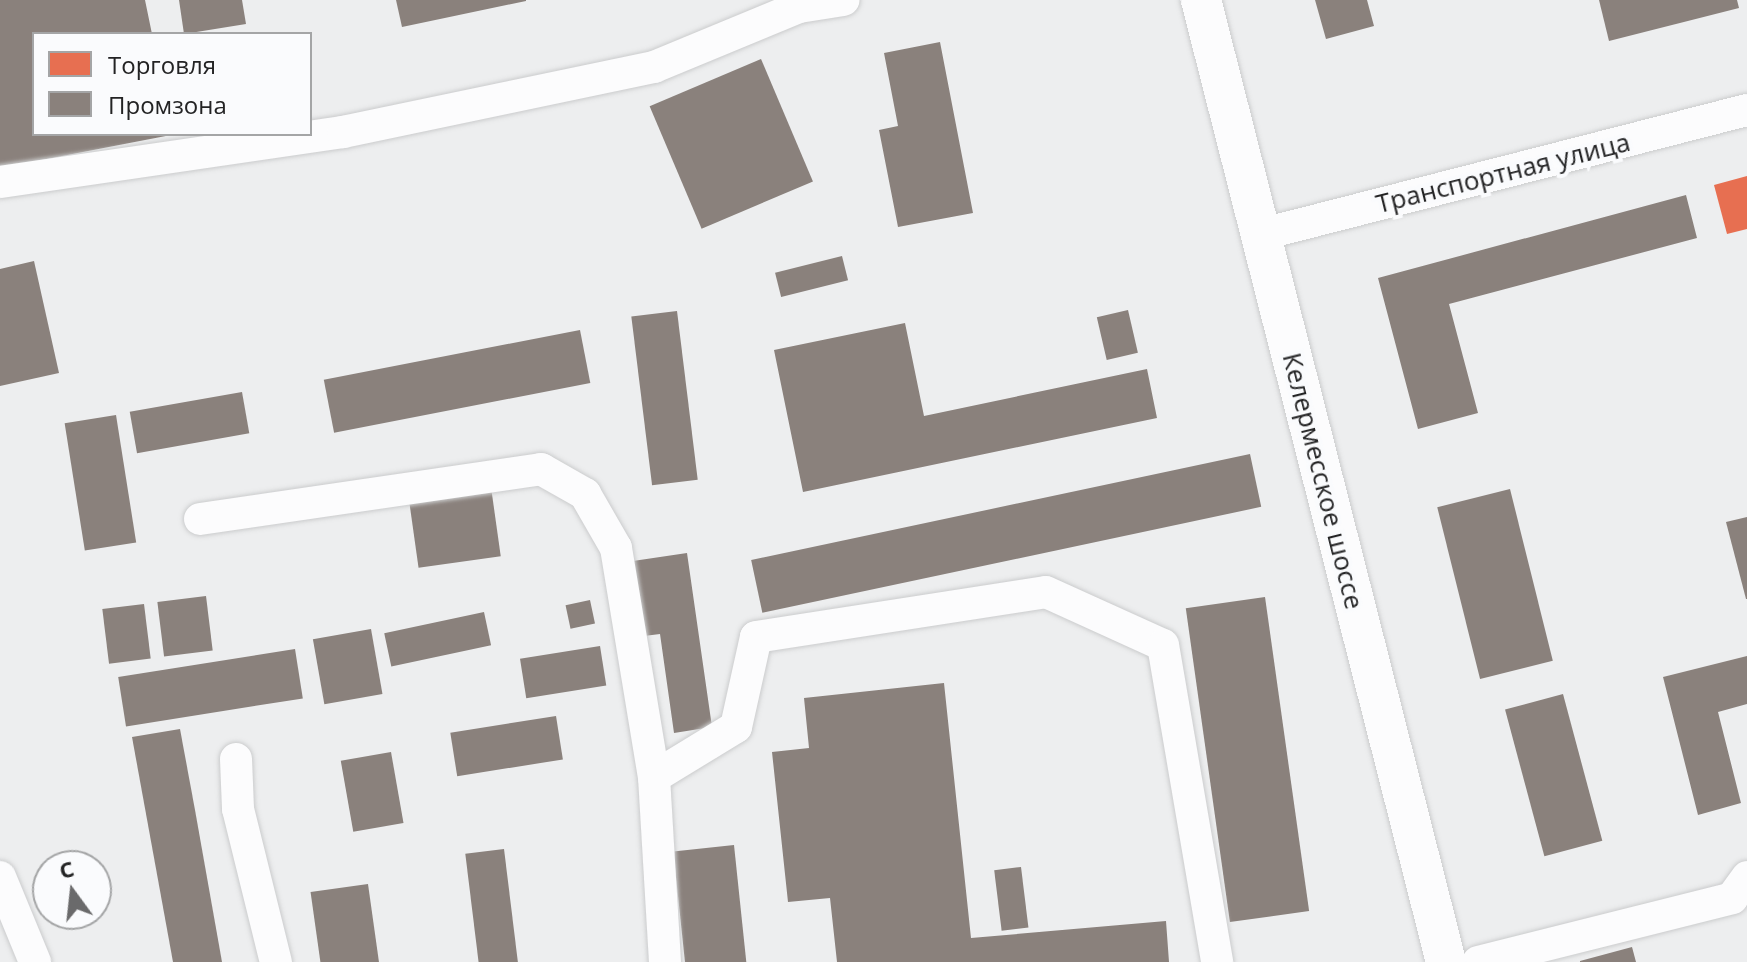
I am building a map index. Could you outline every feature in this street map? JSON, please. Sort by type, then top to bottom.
[{"type":"main road","name":"Келермесское шоссе","points":[[1201,0],[1446,962]]},
{"type":"street","points":[[0,182],[343,132],[654,67],[799,7],[843,0]]},
{"type":"street","name":"Транспортная улица","points":[[1259,235],[1747,110]]},
{"type":"street","points":[[200,519],[541,469],[585,494],[616,548],[654,777],[665,962]]},
{"type":"street","points":[[654,777],[736,727],[756,637],[1046,592],[1163,645],[1217,962]]},
{"type":"street","points":[[236,759],[238,809],[276,962]]},
{"type":"street","points":[[0,877],[35,962]]},
{"type":"street","points":[[1478,962],[1732,898],[1747,877]]},
{"type":"building: Торговля","points":[[1747,176],[1747,229],[1727,234],[1714,185]]},
{"type":"building: Промзона","points":[[0,0],[145,0],[152,32],[32,32],[32,136],[166,136],[0,168]]},
{"type":"building: Промзона","points":[[179,0],[242,0],[246,24],[184,32]]},
{"type":"building: Промзона","points":[[396,0],[526,0],[526,1],[402,27]]},
{"type":"building: Промзона","points":[[1315,0],[1367,0],[1374,26],[1326,39]]},
{"type":"building: Промзона","points":[[1599,0],[1737,0],[1739,8],[1609,41]]},
{"type":"building: Промзона","points":[[940,42],[973,213],[898,227],[879,130],[898,126],[884,53]]},
{"type":"building: Промзона","points":[[761,59],[813,181],[702,229],[650,106]]},
{"type":"building: Промзона","points":[[1686,195],[1697,238],[1449,304],[1478,413],[1418,429],[1378,278]]},
{"type":"building: Промзона","points":[[842,256],[848,280],[781,297],[775,273]]},
{"type":"building: Промзона","points":[[34,261],[59,373],[0,386],[0,269]]},
{"type":"building: Промзона","points":[[1128,310],[1138,353],[1107,360],[1097,317]]},
{"type":"building: Промзона","points":[[677,311],[698,480],[652,485],[631,317]]},
{"type":"building: Промзона","points":[[905,323],[924,416],[1147,369],[1157,418],[803,492],[774,350]]},
{"type":"building: Промзона","points":[[580,330],[590,383],[334,433],[324,380]]},
{"type":"building: Промзона","points":[[242,392],[249,433],[137,453],[130,412]]},
{"type":"building: Промзона","points":[[116,415],[136,542],[85,551],[65,423]]},
{"type":"building: Промзона","points":[[1250,454],[1261,507],[762,613],[751,560]]},
{"type":"building: Промзона","points":[[491,487],[501,556],[419,568],[409,499]]},
{"type":"building: Промзона","points":[[1510,489],[1553,661],[1480,679],[1437,507]]},
{"type":"building: Промзона","points":[[1747,517],[1747,599],[1746,599],[1726,522]]},
{"type":"building: Промзона","points":[[687,553],[712,727],[674,733],[660,634],[644,636],[633,561]]},
{"type":"building: Промзона","points":[[206,596],[213,651],[164,657],[157,602]]},
{"type":"building: Промзона","points":[[1265,597],[1309,911],[1230,922],[1186,608]]},
{"type":"building: Промзона","points":[[590,600],[595,623],[571,629],[566,605]]},
{"type":"building: Промзона","points":[[144,604],[151,659],[109,664],[102,609]]},
{"type":"building: Промзона","points":[[484,612],[491,645],[391,666],[384,633]]},
{"type":"building: Промзона","points":[[371,629],[382,694],[324,704],[313,639]]},
{"type":"building: Промзона","points":[[600,646],[606,686],[526,698],[520,659]]},
{"type":"building: Промзона","points":[[295,649],[303,698],[126,726],[118,677]]},
{"type":"building: Промзона","points":[[1747,656],[1747,704],[1718,712],[1741,803],[1698,815],[1663,677]]},
{"type":"building: Промзона","points":[[944,683],[971,938],[1166,921],[1169,962],[837,962],[830,898],[788,902],[772,752],[809,748],[804,698]]},
{"type":"building: Промзона","points":[[1563,694],[1602,841],[1544,856],[1505,710]]},
{"type":"building: Промзона","points":[[556,716],[563,759],[457,776],[450,733]]},
{"type":"building: Промзона","points":[[180,729],[222,962],[173,962],[132,737]]},
{"type":"building: Промзона","points":[[391,752],[404,823],[353,832],[341,761]]},
{"type":"building: Промзона","points":[[734,845],[746,962],[685,962],[673,851]]},
{"type":"building: Промзона","points":[[504,849],[518,962],[479,962],[465,854]]},
{"type":"building: Промзона","points":[[1021,867],[1028,928],[1002,931],[994,870]]},
{"type":"building: Промзона","points":[[368,884],[379,962],[320,962],[311,892]]},
{"type":"building: Промзона","points":[[1632,947],[1636,962],[1580,962],[1580,961]]}]
